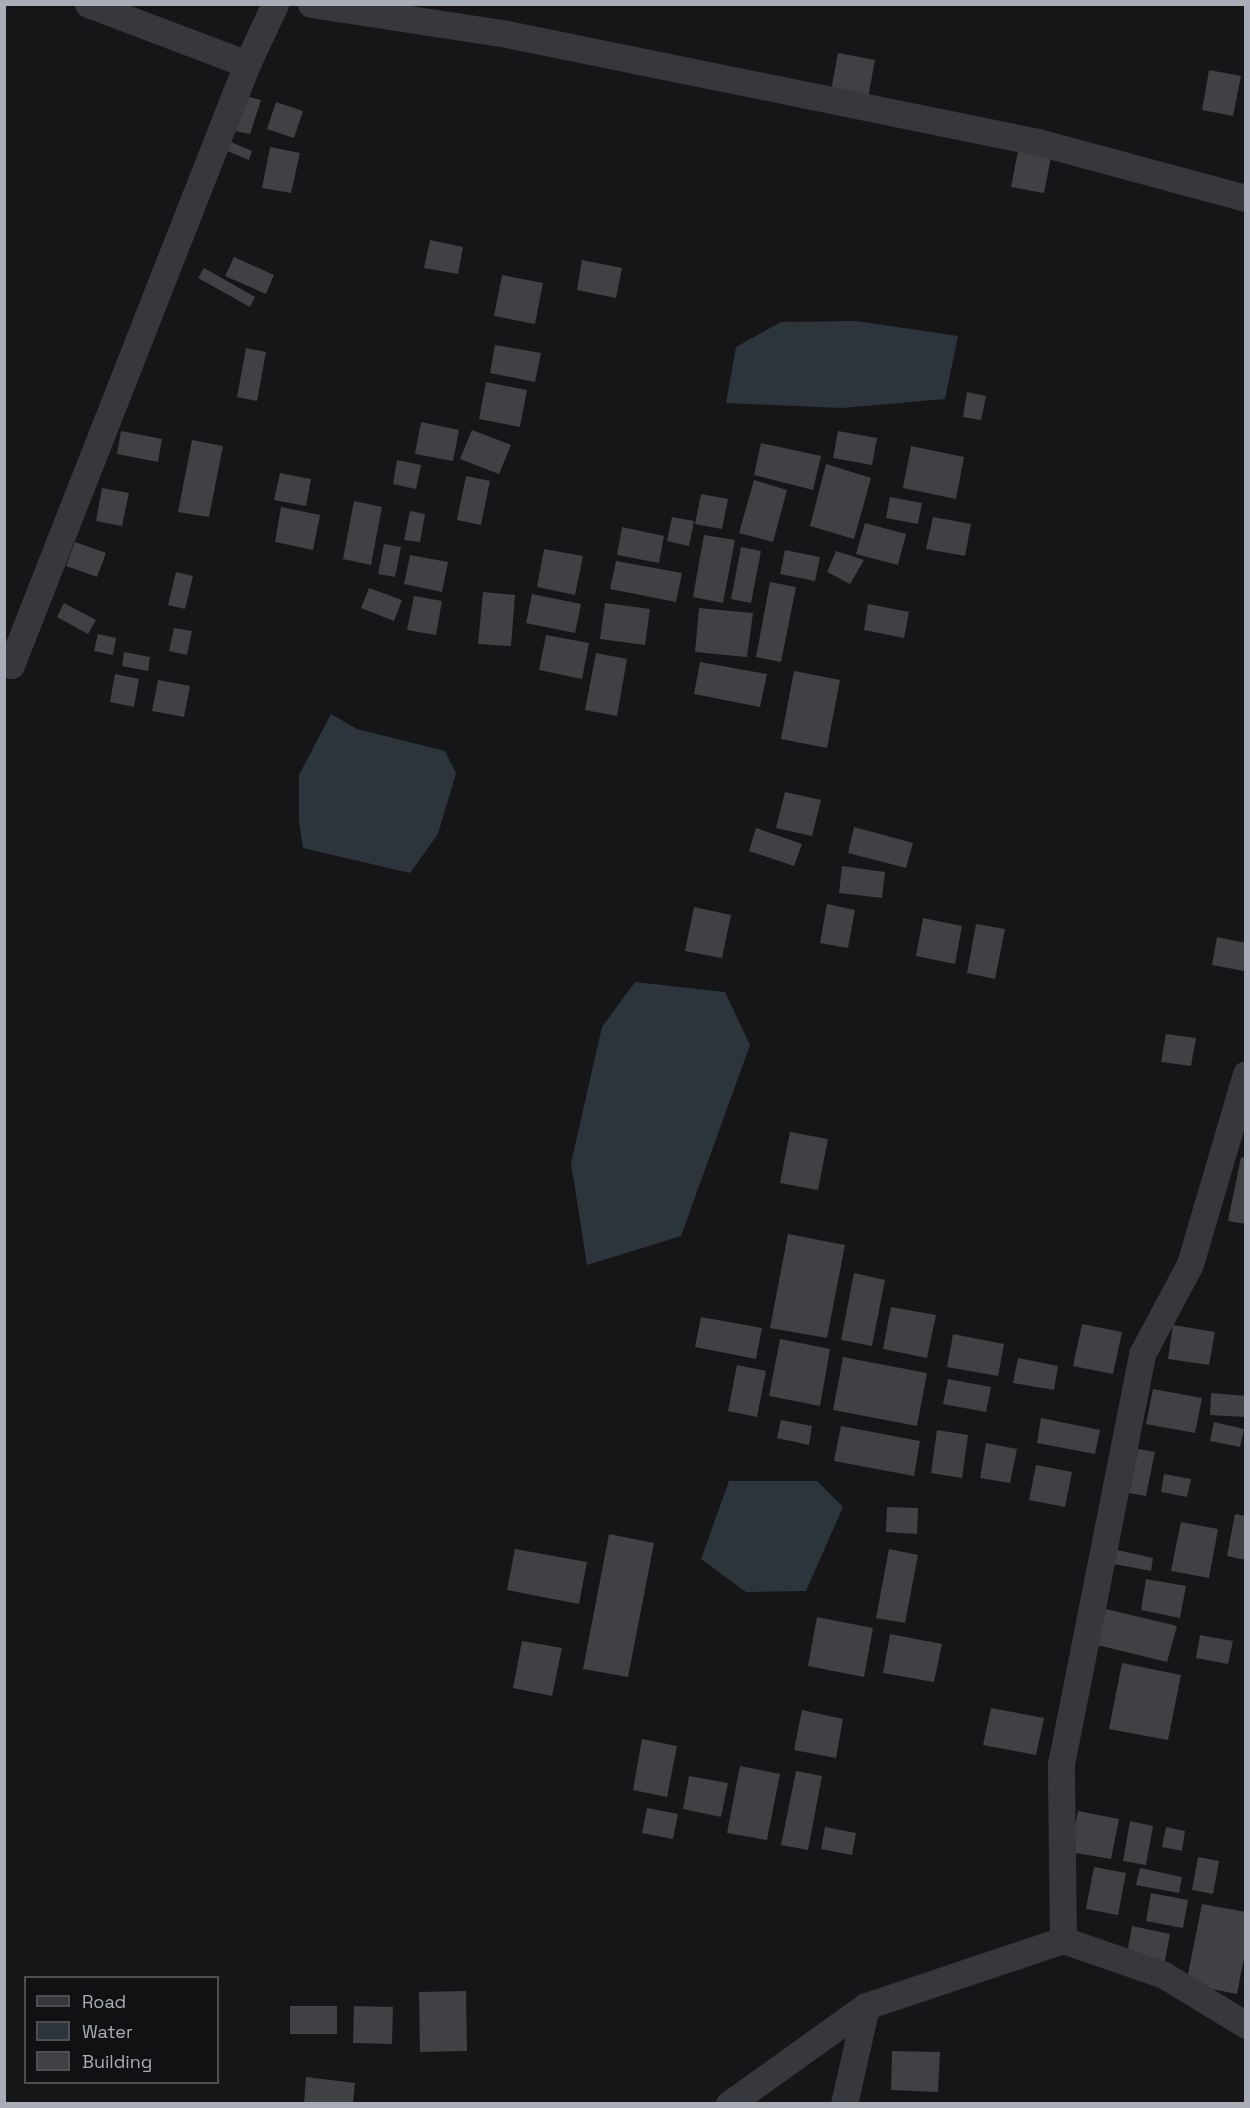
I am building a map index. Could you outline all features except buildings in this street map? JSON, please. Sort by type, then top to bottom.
[{"type":"street","points":[[88,4],[247,64]]},
{"type":"street","points":[[4,664],[11,665],[247,64],[275,4]]},
{"type":"street","points":[[311,4],[507,34],[1015,137],[1245,198]]},
{"type":"street","points":[[1063,1940],[1061,1764],[1142,1354],[1190,1264],[1245,1074]]},
{"type":"street","points":[[729,2103],[866,2006],[1063,1940],[1164,1975],[1245,2025]]},
{"type":"street","points":[[844,2103],[866,2006]]},
{"type":"water","points":[[856,321],[958,336],[945,399],[842,408],[726,403],[736,347],[781,322]]},
{"type":"water","points":[[331,714],[357,729],[445,751],[456,773],[438,834],[410,873],[303,848],[299,822],[299,775]]},
{"type":"water","points":[[635,982],[725,992],[750,1045],[681,1236],[587,1265],[571,1163],[602,1027]]},
{"type":"water","points":[[729,1481],[817,1481],[843,1507],[806,1591],[746,1592],[701,1559]]}]
